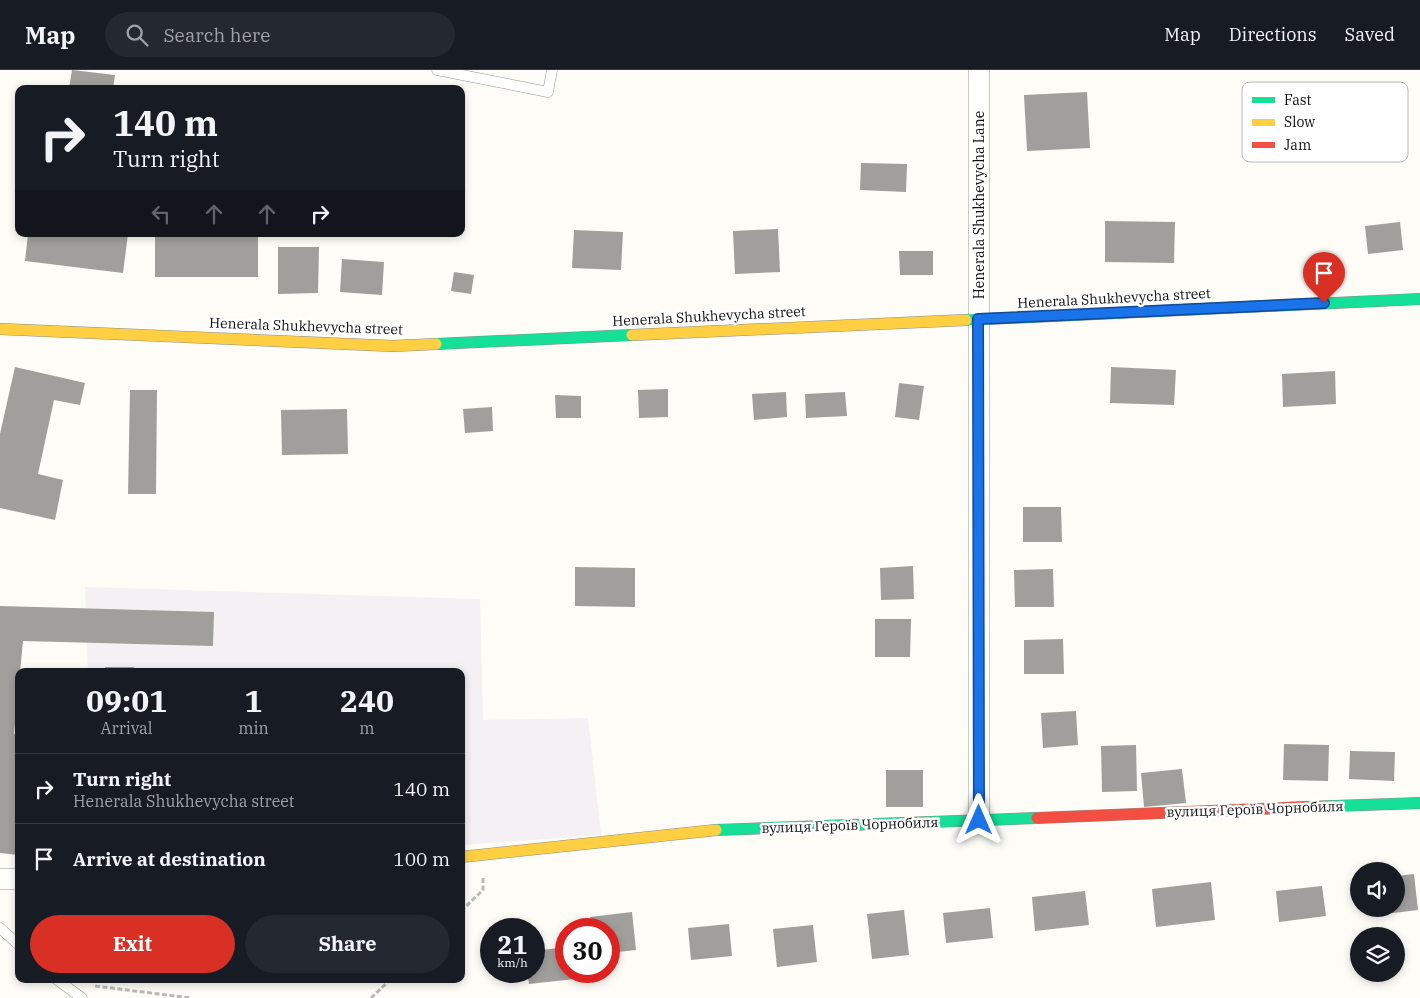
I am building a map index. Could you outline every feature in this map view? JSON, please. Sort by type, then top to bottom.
[{"type":"street","name":"Henerala Shukhevycha Lane","points":[[979,70],[979,820]]},
{"type":"street","name":"Henerala Shukhevycha street","points":[[0,329],[392,346],[1420,299]]},
{"type":"street","name":"вулиця Героїв Чорнобиля","points":[[465,857],[710,830],[1420,803]]},
{"type":"street","points":[[0,879],[15,879]]},
{"type":"lane","points":[[437,70],[548,92],[552,70]]},
{"type":"lane","points":[[0,928],[15,941]]},
{"type":"lane","points":[[62,983],[82,998]]},
{"type":"path","points":[[465,908],[483,890],[484,855]]},
{"type":"path","points":[[80,983],[191,998]]},
{"type":"path","points":[[371,998],[387,983]]},
{"type":"shaded area","points":[[85,587],[480,599],[483,720],[588,718],[601,835],[465,845],[465,668],[88,668]]},
{"type":"building","points":[[72,70],[115,75],[114,85],[70,85]]},
{"type":"building","points":[[1087,92],[1090,148],[1027,151],[1024,95]]},
{"type":"building","points":[[861,163],[907,164],[906,192],[860,190]]},
{"type":"building","points":[[1105,221],[1175,222],[1174,263],[1105,262]]},
{"type":"building","points":[[1400,222],[1403,250],[1368,254],[1365,226]]},
{"type":"building","points":[[778,229],[780,272],[735,274],[733,231]]},
{"type":"building","points":[[574,230],[623,232],[621,270],[572,268]]},
{"type":"building","points":[[28,237],[128,237],[123,273],[25,261]]},
{"type":"building","points":[[155,237],[258,237],[258,277],[155,277]]},
{"type":"building","points":[[278,247],[319,247],[318,293],[278,294]]},
{"type":"building","points":[[899,251],[933,251],[933,275],[900,275]]},
{"type":"building","points":[[342,259],[384,262],[382,295],[340,292]]},
{"type":"building","points":[[454,272],[474,275],[471,294],[451,291]]},
{"type":"building","points":[[15,367],[85,383],[80,405],[54,400],[38,474],[63,480],[55,520],[0,508],[0,434]]},
{"type":"building","points":[[1111,367],[1176,370],[1174,405],[1110,403]]},
{"type":"building","points":[[1335,371],[1336,404],[1283,407],[1282,374]]},
{"type":"building","points":[[899,383],[924,386],[919,420],[895,417]]},
{"type":"building","points":[[668,389],[668,417],[639,418],[638,390]]},
{"type":"building","points":[[130,390],[157,390],[156,494],[128,494]]},
{"type":"building","points":[[786,392],[787,417],[754,420],[752,394]]},
{"type":"building","points":[[845,392],[847,416],[806,418],[805,394]]},
{"type":"building","points":[[555,395],[581,396],[581,418],[556,418]]},
{"type":"building","points":[[492,407],[493,431],[465,433],[463,409]]},
{"type":"building","points":[[347,409],[348,454],[282,455],[281,410]]},
{"type":"building","points":[[1023,507],[1061,507],[1062,542],[1023,542]]},
{"type":"building","points":[[913,566],[914,599],[881,600],[880,568]]},
{"type":"building","points":[[575,567],[635,568],[635,607],[575,606]]},
{"type":"building","points":[[1053,569],[1054,607],[1015,607],[1014,570]]},
{"type":"building","points":[[0,606],[214,612],[213,646],[23,641],[20,668],[15,668],[15,855],[0,853]]},
{"type":"building","points":[[875,619],[911,619],[910,657],[875,657]]},
{"type":"building","points":[[1063,639],[1064,674],[1024,674],[1024,640]]},
{"type":"building","points":[[105,667],[134,667],[134,668]]},
{"type":"building","points":[[1076,711],[1078,745],[1043,748],[1041,713]]},
{"type":"building","points":[[1284,744],[1329,745],[1328,781],[1283,780]]},
{"type":"building","points":[[1136,745],[1137,791],[1102,792],[1101,746]]},
{"type":"building","points":[[1350,751],[1395,752],[1394,781],[1349,779]]},
{"type":"building","points":[[1182,769],[1186,803],[1144,807],[1141,773]]},
{"type":"building","points":[[886,770],[923,770],[923,807],[886,807]]},
{"type":"building","points":[[1414,874],[1418,910],[1405,912],[1405,875]]},
{"type":"building","points":[[1211,882],[1215,920],[1156,927],[1152,889]]},
{"type":"building","points":[[1322,886],[1326,916],[1279,922],[1276,891]]},
{"type":"building","points":[[1085,891],[1089,925],[1035,931],[1032,897]]},
{"type":"building","points":[[990,908],[993,938],[946,943],[943,913]]},
{"type":"building","points":[[904,910],[909,955],[872,959],[867,914]]},
{"type":"building","points":[[632,912],[636,950],[620,952],[620,918],[590,917]]},
{"type":"building","points":[[729,924],[732,956],[691,960],[688,928]]},
{"type":"building","points":[[813,925],[817,962],[777,967],[773,929]]},
{"type":"building","points":[[555,948],[555,981],[545,982],[545,950]]},
{"type":"traffic: fast","points":[[966,320],[1420,299]]},
{"type":"traffic: fast","points":[[436,344],[632,335]]},
{"type":"traffic: fast","points":[[1306,807],[1420,803]]},
{"type":"traffic: fast","points":[[716,830],[1037,818]]},
{"type":"traffic: slow","points":[[632,335],[966,320]]},
{"type":"traffic: slow","points":[[0,329],[393,346],[436,344]]},
{"type":"traffic: slow","points":[[465,857],[716,830]]},
{"type":"traffic: jam","points":[[1037,818],[1306,807]]},
{"type":"route","points":[[979,820],[978,319],[1324,303]]}]
